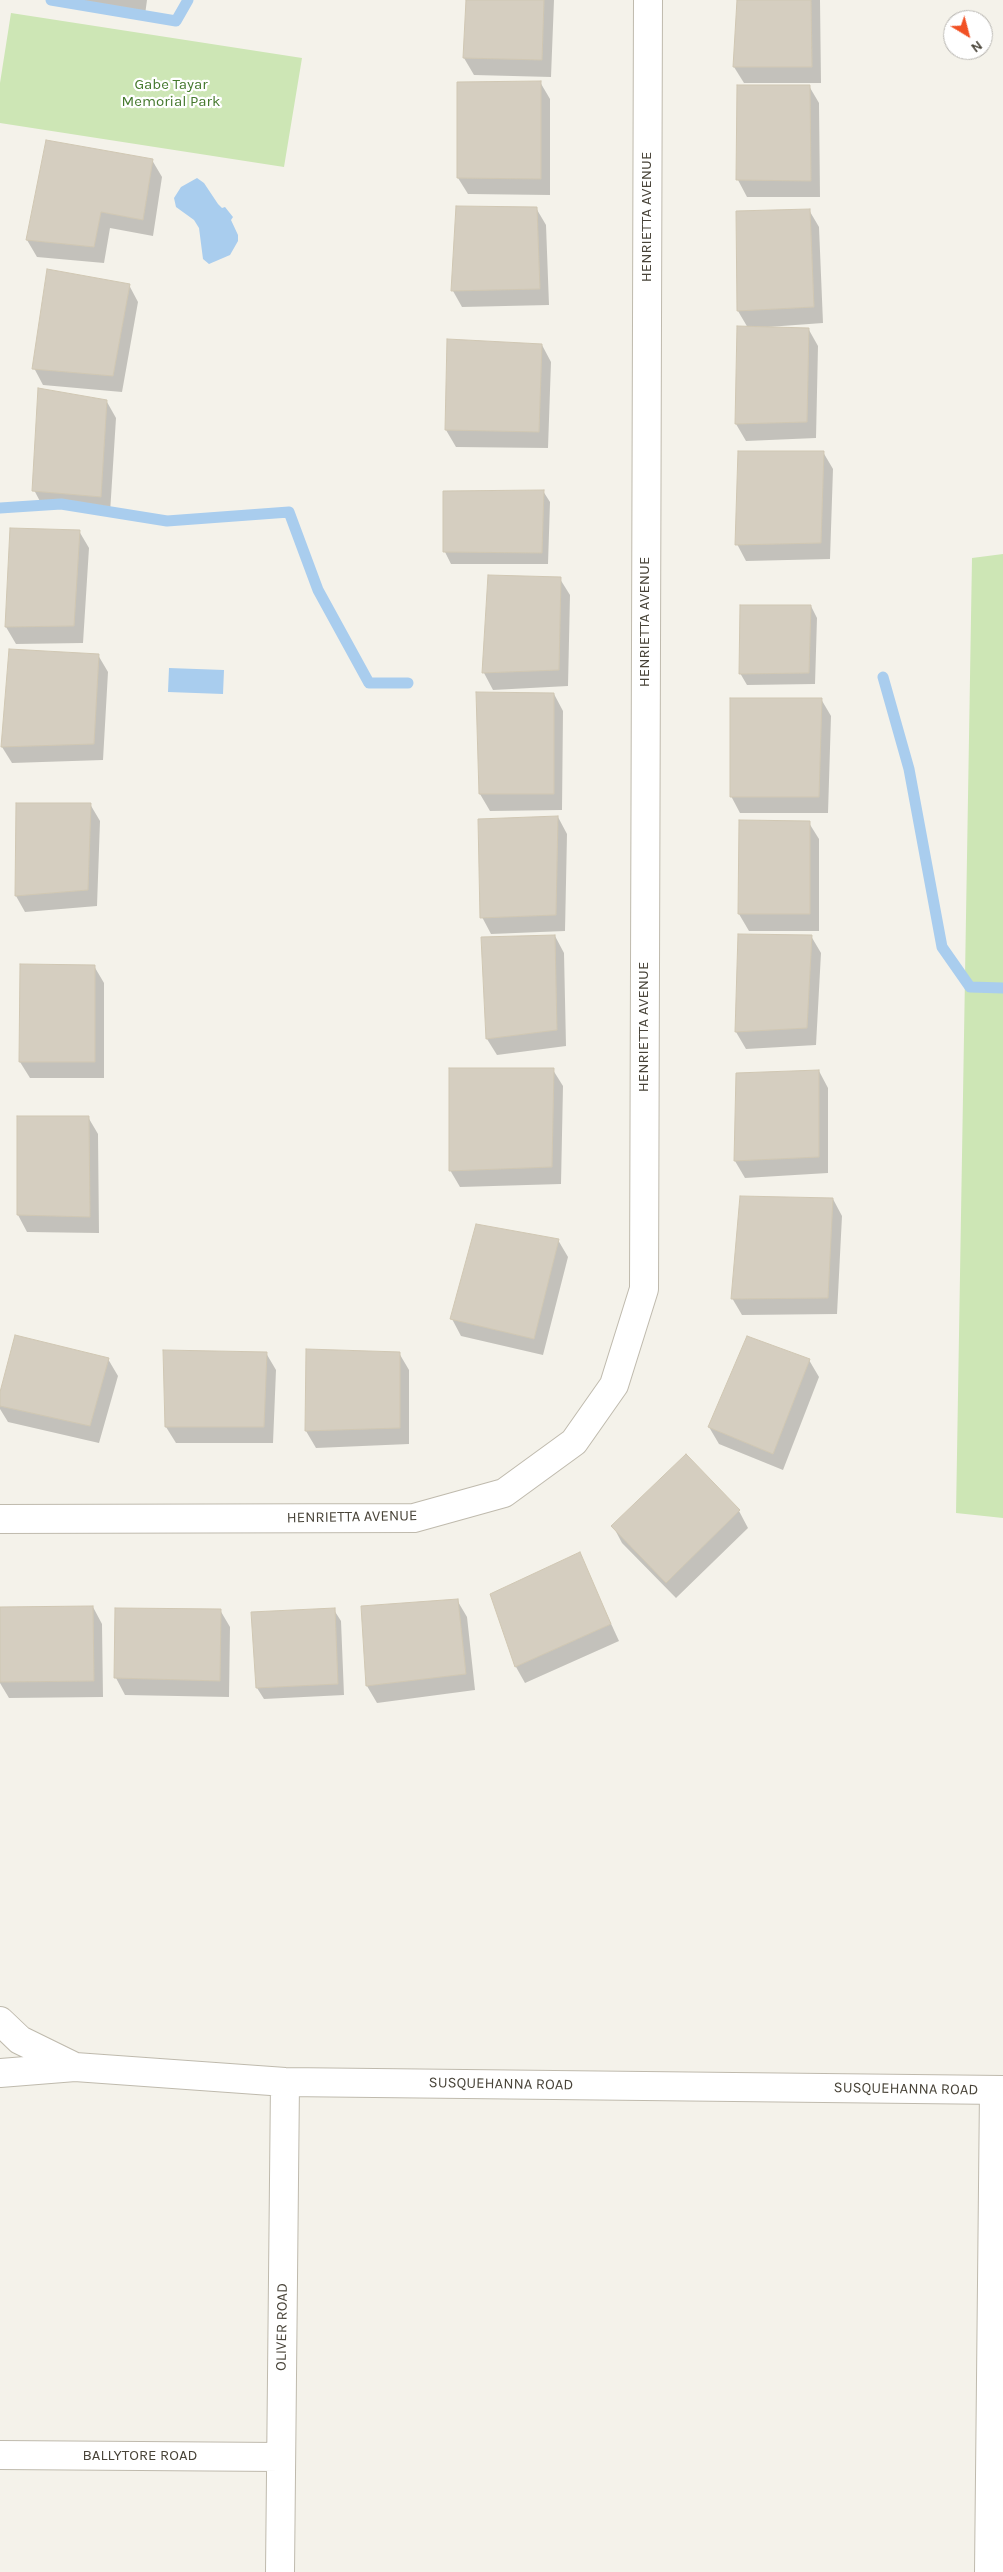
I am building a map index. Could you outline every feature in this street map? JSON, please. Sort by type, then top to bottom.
[{"type":"street","name":"HENRIETTA AVENUE","points":[[0,1520],[414,1518],[504,1493],[574,1442],[614,1385],[644,1289],[648,0]]},
{"type":"street","points":[[0,2021],[20,2040],[76,2067]]},
{"type":"street","name":"SUSQUEHANNA ROAD","points":[[0,2073],[76,2067],[285,2082],[998,2090]]},
{"type":"street","name":"OLIVER ROAD","points":[[280,2572],[285,2082]]},
{"type":"street","points":[[989,2572],[998,2090]]},
{"type":"street","name":"BALLYTORE ROAD","points":[[0,2455],[280,2457]]},
{"type":"green space","name":"Gabe Tayar Memorial Park","points":[[11,13],[302,58],[284,167],[0,123],[0,83]]},
{"type":"green space","points":[[1003,554],[1003,1518],[956,1513],[972,558]]},
{"type":"water","points":[[197,178],[204,183],[218,204],[222,208],[225,207],[233,217],[231,220],[238,235],[238,241],[230,255],[209,264],[203,259],[199,228],[194,220],[176,207],[174,198],[181,187]]},
{"type":"water","points":[[169,668],[224,670],[223,694],[168,692]]},
{"type":"building","points":[[466,0],[544,0],[542,60],[463,58]]},
{"type":"building","points":[[737,0],[811,0],[812,67],[733,67]]},
{"type":"building","points":[[541,81],[541,179],[457,178],[457,82]]},
{"type":"building","points":[[737,85],[810,85],[811,181],[736,180]]},
{"type":"building","points":[[46,140],[153,159],[143,220],[101,212],[94,247],[26,240]]},
{"type":"building","points":[[456,206],[537,207],[540,289],[451,291]]},
{"type":"building","points":[[810,209],[814,307],[737,311],[736,211]]},
{"type":"building","points":[[47,269],[130,284],[113,376],[32,369]]},
{"type":"building","points":[[737,326],[809,328],[807,422],[735,424]]},
{"type":"building","points":[[447,339],[542,344],[539,432],[445,430]]},
{"type":"building","points":[[38,388],[107,400],[101,497],[32,491]]},
{"type":"building","points":[[738,451],[824,451],[821,543],[735,545]]},
{"type":"building","points":[[544,490],[542,553],[443,552],[443,491]]},
{"type":"building","points":[[10,528],[80,530],[74,626],[5,627]]},
{"type":"building","points":[[488,575],[561,577],[559,670],[482,673]]},
{"type":"building","points":[[740,605],[811,605],[809,673],[739,674]]},
{"type":"building","points":[[9,649],[99,654],[94,744],[1,747]]},
{"type":"building","points":[[476,692],[554,693],[554,794],[479,794]]},
{"type":"building","points":[[730,698],[822,698],[819,797],[730,797]]},
{"type":"building","points":[[16,803],[91,803],[88,890],[15,896]]},
{"type":"building","points":[[558,816],[556,915],[480,918],[478,819]]},
{"type":"building","points":[[739,820],[810,821],[810,914],[738,914]]},
{"type":"building","points":[[738,934],[812,935],[807,1028],[735,1032]]},
{"type":"building","points":[[555,935],[557,1030],[486,1039],[481,937]]},
{"type":"building","points":[[20,964],[95,965],[95,1062],[19,1062]]},
{"type":"building","points":[[449,1068],[554,1068],[552,1167],[449,1171]]},
{"type":"building","points":[[819,1070],[819,1157],[734,1161],[736,1073]]},
{"type":"building","points":[[17,1116],[89,1116],[90,1217],[17,1215]]},
{"type":"building","points":[[740,1196],[833,1198],[828,1298],[731,1299]]},
{"type":"building","points":[[476,1224],[559,1239],[534,1339],[450,1319]]},
{"type":"building","points":[[15,1335],[109,1358],[90,1426],[0,1406],[0,1392]]},
{"type":"building","points":[[747,1336],[810,1359],[773,1454],[708,1427]]},
{"type":"building","points":[[306,1349],[400,1352],[400,1428],[305,1431]]},
{"type":"building","points":[[163,1350],[267,1352],[264,1427],[165,1427]]},
{"type":"building","points":[[686,1454],[740,1510],[666,1583],[611,1526]]},
{"type":"building","points":[[580,1552],[611,1624],[515,1667],[490,1594]]},
{"type":"building","points":[[458,1599],[466,1674],[366,1686],[361,1606]]},
{"type":"building","points":[[93,1606],[94,1681],[0,1682],[0,1607]]},
{"type":"building","points":[[115,1608],[221,1609],[220,1681],[114,1678]]},
{"type":"building","points":[[335,1608],[338,1684],[256,1688],[251,1612]]},
{"type":"waterway","points":[[51,0],[176,21],[188,0]]},
{"type":"waterway","points":[[0,508],[61,504],[167,521],[289,512],[318,590],[369,683],[408,683]]},
{"type":"waterway","points":[[883,677],[909,769],[942,947],[970,987],[1003,988]]}]
